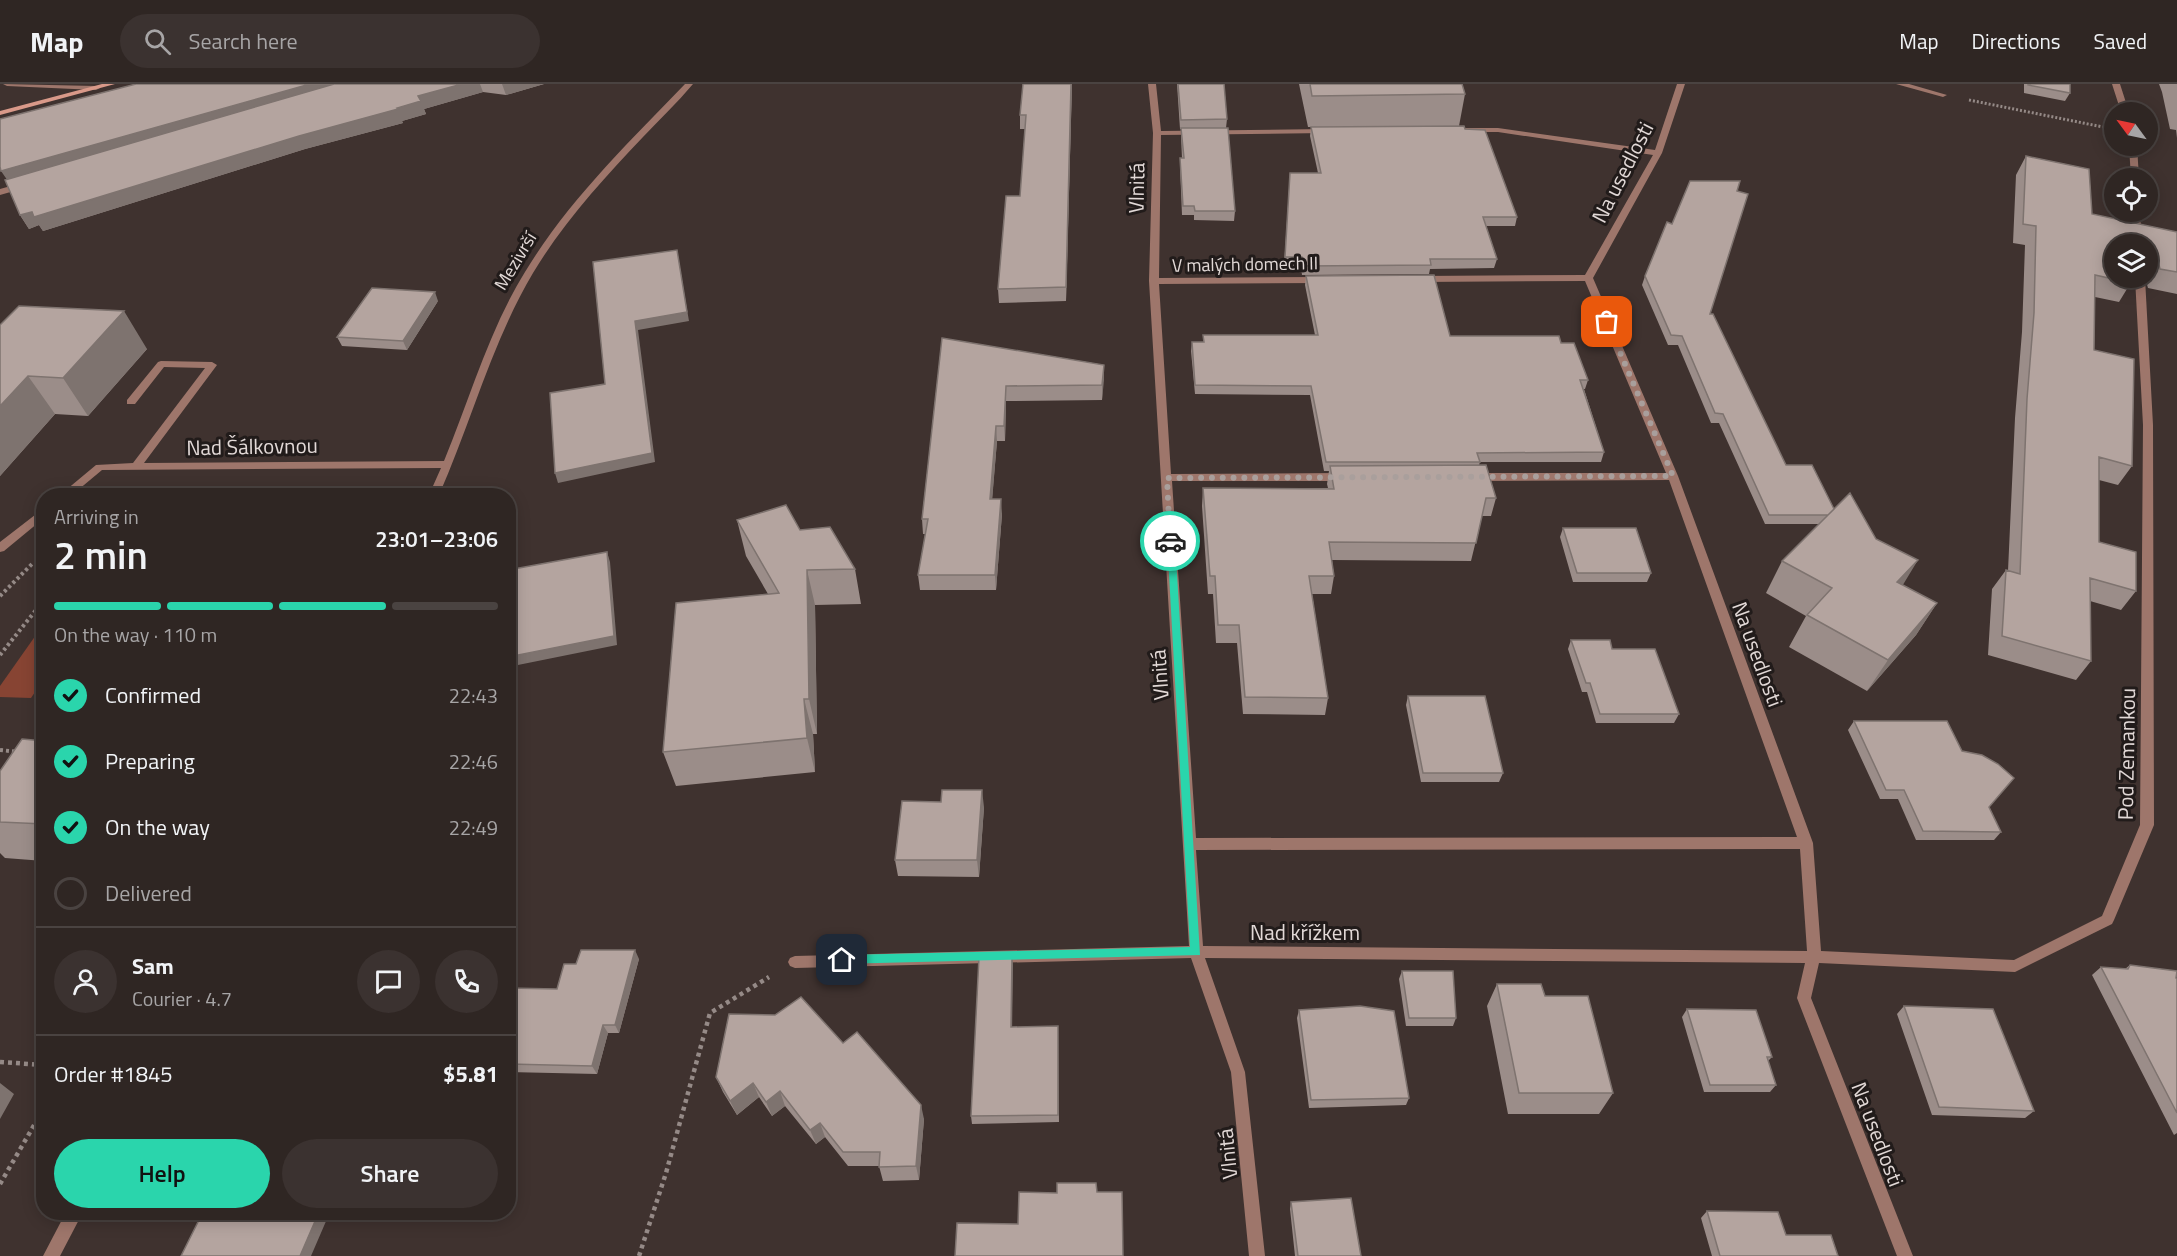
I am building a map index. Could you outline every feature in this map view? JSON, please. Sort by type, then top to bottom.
[{"type":"street","points":[[8,84],[96,88]]},
{"type":"street","points":[[0,113],[111,84]]},
{"type":"street","name":"Mezivrší","points":[[437,488],[512,304],[551,239],[601,177],[688,84]]},
{"type":"street","name":"Vlnitá","points":[[1152,84],[1157,132],[1154,282],[1196,952],[1238,1072],[1257,1256]]},
{"type":"street","name":"Na usedlosti","points":[[1682,84],[1658,153],[1588,278],[1673,476],[1806,843],[1814,957],[1804,998],[1905,1256]]},
{"type":"street","points":[[1900,84],[1943,95]]},
{"type":"street","points":[[2116,84],[2122,102]]},
{"type":"street","points":[[1450,130],[1497,130],[1658,153]]},
{"type":"street","points":[[1157,132],[1333,131]]},
{"type":"street","points":[[0,192],[34,182]]},
{"type":"street","points":[[1412,279],[1588,278]]},
{"type":"street","name":"V malých domech II","points":[[1154,282],[1330,280]]},
{"type":"street","name":"Pod Zemankou","points":[[1814,957],[2016,966],[2107,920],[2146,825],[2148,425],[2141,288]]},
{"type":"street","points":[[131,402],[161,364],[212,365],[136,466]]},
{"type":"street","name":"Nad Šálkovnou","points":[[74,488],[100,467],[448,464]]},
{"type":"street","points":[[1461,477],[1673,476]]},
{"type":"street","points":[[1167,478],[1355,477]]},
{"type":"street","points":[[0,548],[36,519]]},
{"type":"street","points":[[1189,844],[1806,843]]},
{"type":"street","name":"Nad křížkem","points":[[795,962],[1196,952],[1814,957]]},
{"type":"street","points":[[51,1256],[71,1220]]},
{"type":"path","points":[[1943,95],[2103,127]]},
{"type":"path","points":[[0,596],[36,560]]},
{"type":"path","points":[[0,655],[36,610]]},
{"type":"path","points":[[33,753],[36,749]]},
{"type":"path","points":[[0,750],[22,752]]},
{"type":"path","points":[[639,1256],[666,1173],[710,1013],[795,962]]},
{"type":"path","points":[[0,1062],[36,1064]]},
{"type":"path","points":[[0,1184],[36,1122]]},
{"type":"shaded area","points":[[36,635],[36,690],[31,698],[0,697],[0,686]]},
{"type":"building","points":[[136,84],[310,84],[1,171],[0,119]]},
{"type":"building","points":[[334,84],[462,84],[418,96],[421,101],[398,109],[299,136],[34,217],[32,212],[20,215],[5,180]]},
{"type":"building","points":[[1023,84],[1071,84],[1066,287],[998,289],[1006,196],[1020,196],[1026,115],[1020,115]]},
{"type":"building","points":[[1178,84],[1224,84],[1227,119],[1181,120]]},
{"type":"building","points":[[1310,84],[1462,84],[1465,94],[1312,96]]},
{"type":"building","points":[[2070,84],[2070,93],[2028,85]]},
{"type":"building","points":[[1464,126],[1465,129],[1485,130],[1517,217],[1483,217],[1497,259],[1430,259],[1431,265],[1304,266],[1302,257],[1285,257],[1290,173],[1321,173],[1311,127]]},
{"type":"building","points":[[1181,128],[1228,128],[1235,211],[1195,211],[1194,206],[1183,206],[1180,158],[1184,158]]},
{"type":"building","points":[[2026,156],[2089,169],[2092,214],[2104,217],[2104,222],[2130,222],[2177,232],[2177,272],[2160,269],[2158,234],[2104,234],[2104,277],[2095,275],[2094,350],[2134,359],[2132,466],[2099,457],[2099,542],[2136,552],[2136,591],[2090,578],[2091,661],[2002,636],[2006,570],[2020,574],[2027,399],[2034,313],[2036,226],[2023,224]]},
{"type":"building","points":[[1690,181],[1740,181],[1737,191],[1748,194],[1710,314],[1713,314],[1786,465],[1812,465],[1834,509],[1828,515],[1769,515],[1723,414],[1715,413],[1682,336],[1671,335],[1645,276],[1667,222],[1672,224]]},
{"type":"building","points":[[677,250],[687,312],[635,321],[652,453],[555,473],[550,393],[605,384],[593,262]]},
{"type":"building","points":[[1434,275],[1450,336],[1559,336],[1561,343],[1574,343],[1588,380],[1580,380],[1604,452],[1477,453],[1480,462],[1326,462],[1311,386],[1195,385],[1192,342],[1204,342],[1203,335],[1318,335],[1306,276]]},
{"type":"building","points":[[372,288],[435,292],[403,341],[337,337]]},
{"type":"building","points":[[19,306],[124,311],[63,378],[28,376],[0,406],[0,325]]},
{"type":"building","points":[[942,338],[1104,365],[1102,385],[1006,386],[1004,426],[996,426],[990,499],[1001,499],[995,575],[918,575],[928,519],[922,519]]},
{"type":"building","points":[[1486,465],[1496,498],[1486,498],[1476,543],[1329,542],[1334,576],[1309,576],[1328,698],[1245,697],[1239,625],[1218,625],[1215,576],[1210,576],[1203,488],[1334,489],[1330,466]]},
{"type":"building","points":[[1850,493],[1876,539],[1918,560],[1897,582],[1937,603],[1888,660],[1807,615],[1832,588],[1782,561]]},
{"type":"building","points":[[786,505],[800,530],[830,527],[855,569],[807,570],[809,699],[804,699],[807,738],[663,752],[676,603],[779,593],[737,520]]},
{"type":"building","points":[[1563,528],[1636,528],[1651,573],[1577,573]]},
{"type":"building","points":[[607,552],[614,636],[516,655],[516,569]]},
{"type":"building","points":[[1571,640],[1610,640],[1612,649],[1655,649],[1679,714],[1600,714],[1590,683],[1586,683]]},
{"type":"building","points":[[1408,696],[1485,696],[1503,773],[1423,773]]},
{"type":"building","points":[[1854,721],[1947,721],[1962,751],[1982,755],[1998,764],[2014,778],[1989,807],[2001,832],[1923,831],[1904,790],[1886,790]]},
{"type":"building","points":[[22,739],[36,740],[36,824],[0,822],[0,771]]},
{"type":"building","points":[[942,790],[982,790],[977,860],[895,860],[902,801],[941,802]]},
{"type":"building","points":[[581,950],[635,950],[615,1025],[603,1025],[592,1066],[516,1064],[516,988],[557,989],[564,964],[576,964]]},
{"type":"building","points":[[979,957],[1012,957],[1011,1027],[1058,1026],[1058,1115],[971,1116]]},
{"type":"building","points":[[2130,965],[2177,971],[2177,1113],[2101,967],[2128,969]]},
{"type":"building","points":[[1402,971],[1453,971],[1456,1018],[1409,1018]]},
{"type":"building","points":[[1497,984],[1541,984],[1545,996],[1588,996],[1613,1093],[1519,1093]]},
{"type":"building","points":[[801,997],[843,1043],[857,1032],[921,1105],[916,1166],[879,1167],[880,1152],[843,1152],[820,1123],[810,1130],[780,1091],[766,1102],[753,1083],[730,1101],[716,1077],[729,1014],[775,1015]]},
{"type":"building","points":[[1360,1006],[1394,1011],[1409,1098],[1311,1100],[1299,1010]]},
{"type":"building","points":[[1904,1006],[1993,1009],[2034,1111],[1939,1107]]},
{"type":"building","points":[[1687,1009],[1756,1010],[1772,1057],[1767,1057],[1776,1085],[1710,1085]]},
{"type":"building","points":[[1057,1183],[1096,1183],[1097,1192],[1122,1192],[1123,1256],[955,1256],[957,1223],[1018,1224],[1019,1192],[1057,1193]]},
{"type":"building","points":[[1351,1198],[1361,1256],[1298,1256],[1291,1202]]},
{"type":"building","points":[[1707,1211],[1778,1212],[1786,1235],[1831,1235],[1838,1256],[1720,1256]]},
{"type":"building","points":[[199,1220],[316,1220],[300,1256],[181,1256]]},
{"type":"way so far","points":[[1170,541],[1167,478],[1673,476],[1607,322]]},
{"type":"route","points":[[842,960],[1196,952],[1170,541]]}]
